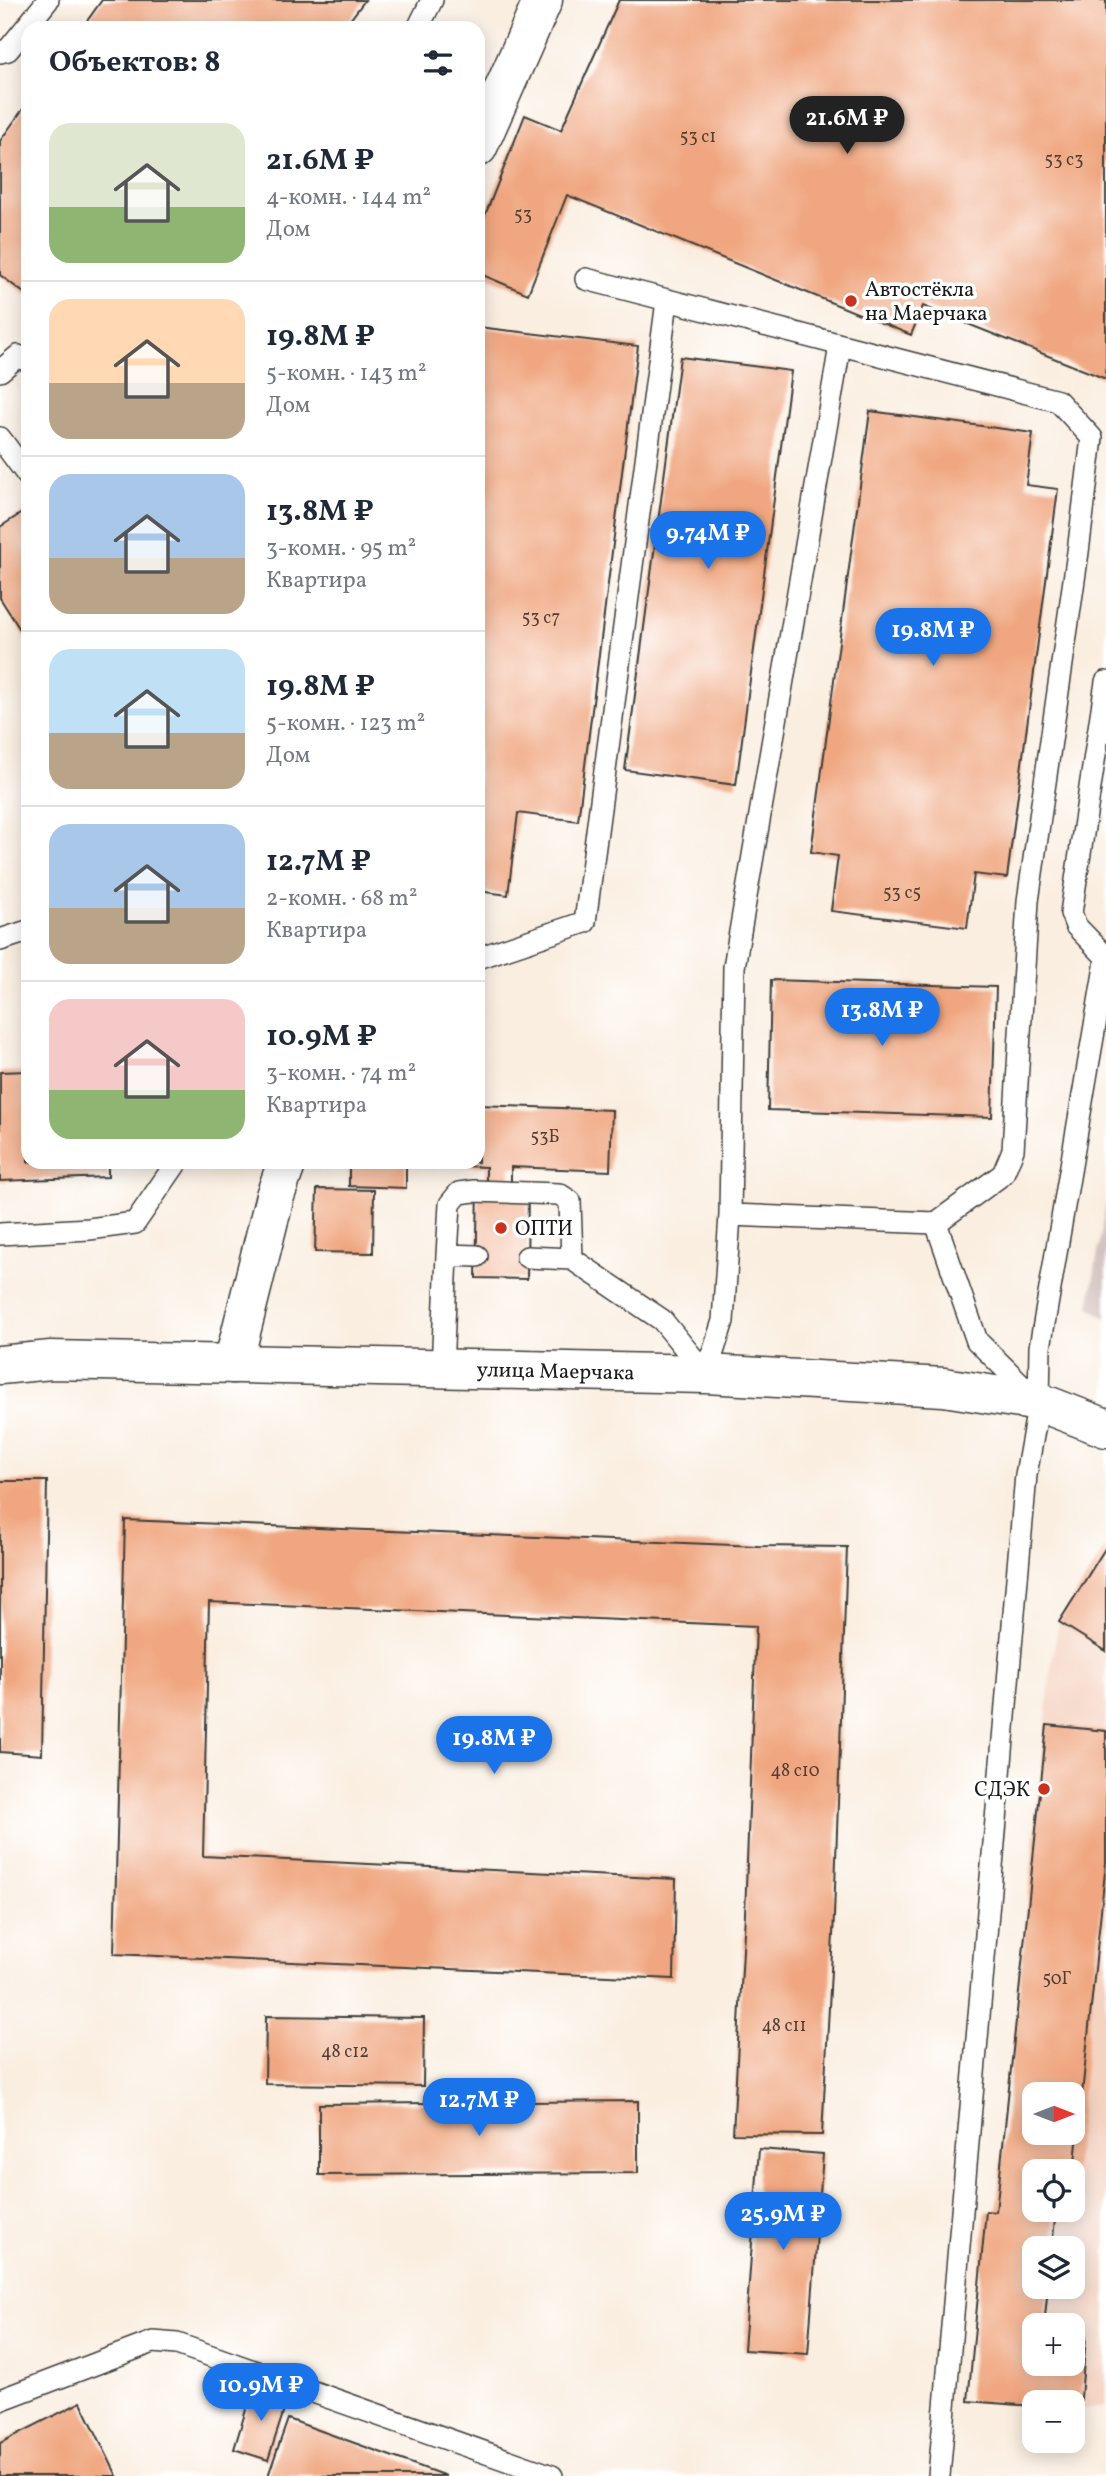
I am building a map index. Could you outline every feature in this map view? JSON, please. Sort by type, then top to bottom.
[{"type":"main road","points":[[485,131],[543,0]]},
{"type":"main road","points":[[233,1364],[275,1196],[285,1169]]},
{"type":"main road","name":"улица Маерчака","points":[[0,1364],[51,1360],[706,1374],[944,1387],[1039,1402],[1106,1428]]},
{"type":"lane","points":[[31,21],[48,0]]},
{"type":"lane","points":[[422,21],[432,0]]},
{"type":"lane","points":[[0,52],[8,50],[21,34]]},
{"type":"lane","points":[[586,279],[1058,401],[1099,435],[1078,552],[1028,901],[1013,1150],[1003,1174],[936,1223],[730,1215]]},
{"type":"lane","points":[[485,956],[584,922],[667,301]]},
{"type":"lane","points":[[706,1374],[723,1321],[730,1215],[734,967],[840,346]]},
{"type":"lane","points":[[0,371],[18,356],[21,358]]},
{"type":"lane","points":[[0,438],[21,466]]},
{"type":"lane","points":[[939,2476],[1026,1475],[1039,1402],[1040,1346],[1106,959],[1076,926],[1071,913],[1106,682]]},
{"type":"lane","points":[[0,940],[21,933]]},
{"type":"lane","points":[[0,1234],[89,1229],[135,1223],[172,1169]]},
{"type":"lane","points":[[442,1369],[450,1204],[460,1193],[474,1191],[559,1194],[570,1201],[572,1259]]},
{"type":"lane","points":[[936,1223],[977,1341],[1039,1402]]},
{"type":"lane","points":[[447,1255],[477,1256]]},
{"type":"lane","points":[[527,1257],[572,1259],[662,1320],[706,1374]]},
{"type":"lane","points":[[0,2400],[141,2345],[153,2342],[177,2344],[552,2476]]},
{"type":"shaded area","points":[[1106,1202],[1106,1318],[1089,1307]]},
{"type":"shaded area","points":[[1106,1547],[1106,2405],[1085,2409],[1085,2390],[1022,2390],[1022,2405],[968,2401],[986,2211],[996,2211],[1052,1660],[1059,1622]]},
{"type":"building","points":[[102,0],[365,0],[349,21],[87,21]]},
{"type":"building","points":[[619,0],[1106,0],[1106,379],[923,306],[911,335],[567,195],[528,294],[485,276],[485,215],[525,115],[561,130]]},
{"type":"building","points":[[21,112],[21,291],[0,275],[0,141]]},
{"type":"building","points":[[485,328],[638,346],[578,821],[518,813],[508,895],[485,892]]},
{"type":"building","points":[[680,357],[791,371],[736,785],[625,770]]},
{"type":"building","points":[[870,411],[1033,433],[1026,485],[1058,489],[1007,878],[974,874],[967,928],[831,911],[838,856],[811,852]]},
{"type":"building","points":[[21,514],[21,631],[0,598],[0,527]]},
{"type":"building","points":[[771,980],[996,987],[992,1117],[768,1110]]},
{"type":"building","points":[[21,1071],[21,1169],[108,1169],[108,1177],[0,1181],[0,1072]]},
{"type":"building","points":[[485,1105],[612,1110],[610,1171],[511,1167],[511,1187],[528,1187],[527,1279],[476,1278],[478,1189],[486,1190]]},
{"type":"building","points":[[349,1169],[406,1169],[406,1188],[349,1186]]},
{"type":"building","points":[[317,1189],[374,1190],[373,1253],[315,1252]]},
{"type":"building","points":[[0,1481],[47,1481],[42,1755],[0,1752]]},
{"type":"building","points":[[125,1520],[758,1546],[847,1547],[834,1916],[822,2135],[733,2134],[756,1626],[209,1602],[203,1856],[676,1879],[674,1979],[114,1954]]},
{"type":"building","points":[[1106,1547],[1106,1651],[1059,1622]]},
{"type":"building","points":[[1047,1725],[1106,1731],[1106,1862],[1083,2082],[1022,2082],[1022,2146],[1077,2146],[1075,2159],[1022,2159],[1022,2222],[1055,2222],[1053,2236],[1022,2236],[1022,2299],[1047,2299],[1045,2313],[1022,2313],[1022,2376],[1083,2376],[1082,2390],[1022,2390],[1022,2405],[968,2401],[986,2211],[996,2212]]},
{"type":"building","points":[[266,2016],[424,2018],[423,2086],[265,2084]]},
{"type":"building","points":[[638,2101],[638,2173],[319,2175],[319,2104]]},
{"type":"building","points":[[759,2149],[823,2154],[808,2354],[744,2350]]},
{"type":"building","points":[[253,2387],[288,2398],[268,2460],[234,2449]]},
{"type":"building","points":[[81,2402],[117,2476],[0,2476],[0,2443]]},
{"type":"building","points":[[288,2419],[446,2476],[268,2476]]},
{"type":"place","name":"Автостёкла на Маерчака","points":[[851,301]]},
{"type":"place","name":"ОПТИ","points":[[501,1228]]},
{"type":"place","name":"СДЭК","points":[[1044,1789]]}]
